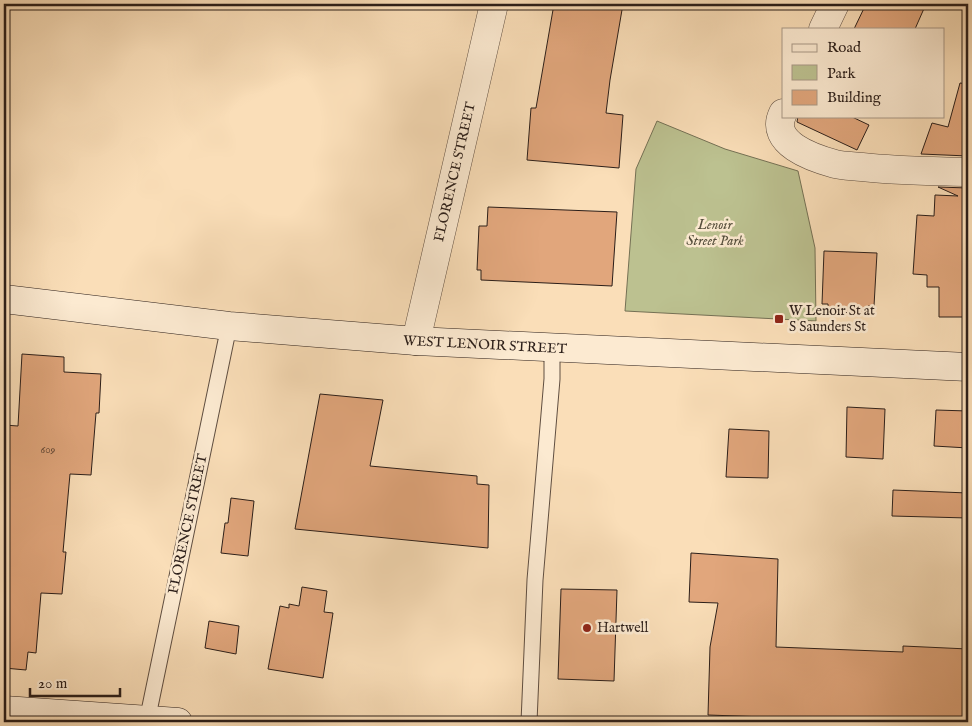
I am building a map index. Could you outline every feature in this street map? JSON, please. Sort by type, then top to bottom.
[{"type":"street","name":"FLORENCE STREET","points":[[416,341],[494,4]]},
{"type":"street","points":[[823,28],[835,4]]},
{"type":"street","points":[[782,115],[780,119],[782,133],[788,143],[797,150],[835,164],[885,170],[968,172]]},
{"type":"street","name":"WEST LENOIR STREET","points":[[4,299],[228,326],[416,341],[968,367]]},
{"type":"street","points":[[4,710],[147,722],[178,722]]},
{"type":"lane","name":"FLORENCE STREET","points":[[147,722],[228,326]]},
{"type":"lane","points":[[529,722],[535,580],[552,379],[552,348]]},
{"type":"green space","name":"Lenoir Street Park","points":[[657,121],[725,149],[798,171],[815,248],[816,321],[625,311],[636,169]]},
{"type":"building","points":[[554,4],[623,4],[606,113],[623,115],[619,168],[527,160],[531,108],[536,108]]},
{"type":"building","points":[[866,4],[926,4],[915,28],[854,28]]},
{"type":"building","points":[[960,83],[968,84],[968,156],[921,154],[932,123],[948,127]]},
{"type":"building","points":[[798,118],[854,118],[869,125],[857,150],[797,122]]},
{"type":"building","points":[[938,187],[968,188],[968,317],[939,317],[939,287],[927,287],[927,275],[913,274],[917,215],[934,216],[935,195],[958,196]]},
{"type":"building","points":[[488,207],[617,212],[612,286],[481,280],[481,270],[477,270],[479,226],[487,226]]},
{"type":"building","points":[[824,251],[877,253],[874,306],[868,306],[868,313],[828,312],[828,304],[822,304]]},
{"type":"building","points":[[22,354],[64,357],[64,372],[101,374],[99,413],[96,413],[91,475],[70,474],[63,552],[66,552],[62,594],[41,593],[36,653],[28,652],[26,670],[4,668],[4,425],[18,426]]},
{"type":"building","points":[[320,394],[383,400],[370,466],[477,476],[477,484],[489,485],[488,548],[295,529]]},
{"type":"building","points":[[847,407],[885,409],[883,459],[846,457]]},
{"type":"building","points":[[936,410],[968,411],[968,448],[934,446]]},
{"type":"building","points":[[729,429],[769,431],[768,478],[726,477]]},
{"type":"building","points":[[893,490],[968,493],[968,518],[892,516]]},
{"type":"building","points":[[231,498],[254,501],[248,556],[221,553],[225,523],[228,523]]},
{"type":"building","points":[[691,553],[778,559],[776,647],[903,652],[903,646],[968,649],[968,722],[909,722],[708,715],[710,647],[718,603],[689,602]]},
{"type":"building","points":[[302,587],[327,591],[324,612],[333,613],[323,678],[268,669],[280,606],[289,608],[289,604],[299,606]]},
{"type":"building","name":"Hartwell","points":[[561,589],[617,590],[614,681],[558,679]]},
{"type":"building","points":[[209,621],[239,626],[236,654],[205,648]]},
{"type":"place","name":"W Lenoir St at S Saunders St","points":[[779,319]]},
{"type":"place","name":"Hartwell","points":[[587,628]]}]
